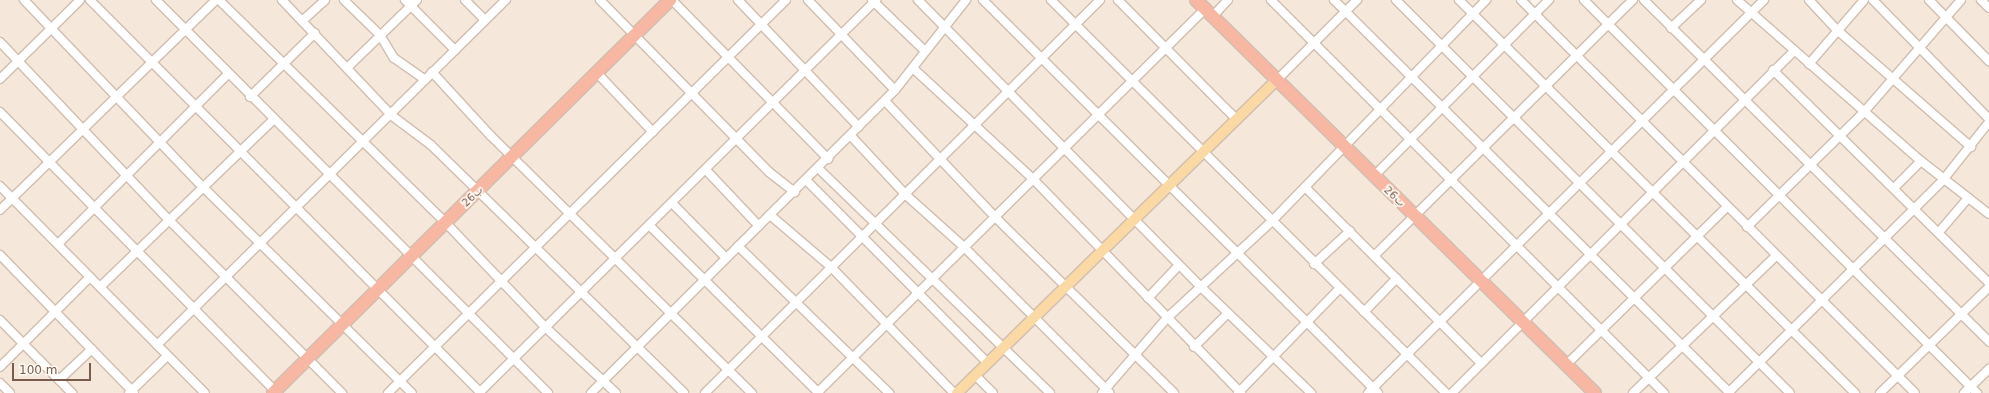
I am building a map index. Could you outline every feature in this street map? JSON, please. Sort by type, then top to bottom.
[{"type":"highway","name":"26ب","points":[[275,392],[671,0]]},
{"type":"highway","name":"26ب","points":[[1196,0],[1591,392]]},
{"type":"main road","points":[[956,393],[1102,252],[1133,219],[1237,120],[1276,80]]},
{"type":"street","points":[[24,0],[203,187],[345,324],[412,393]]},
{"type":"street","points":[[90,0],[193,107],[379,290],[434,348],[480,393],[512,357],[616,260],[773,102],[806,71],[874,1],[924,51]]},
{"type":"street","points":[[156,0],[227,75],[328,175],[413,256],[548,393]]},
{"type":"street","points":[[0,210],[117,97],[150,62],[218,0],[282,65],[446,223],[544,326],[616,393]]},
{"type":"street","points":[[282,0],[348,67],[391,115],[430,145],[684,393]]},
{"type":"street","points":[[302,21],[325,0]]},
{"type":"street","points":[[344,0],[380,35],[394,58],[424,80]]},
{"type":"street","points":[[465,0],[485,20]]},
{"type":"street","points":[[157,345],[506,0]]},
{"type":"street","points":[[600,0],[738,137],[769,172],[795,192]]},
{"type":"street","points":[[671,0],[828,159]]},
{"type":"street","points":[[738,0],[859,127]]},
{"type":"street","points":[[388,393],[570,215],[786,0]]},
{"type":"street","points":[[808,0],[895,90]]},
{"type":"street","points":[[918,0],[1010,91],[1064,149],[1200,287],[1274,356],[1311,393]]},
{"type":"street","points":[[590,393],[638,348],[738,246],[795,192],[915,70],[924,51],[966,0]]},
{"type":"street","points":[[983,0],[1098,116],[1307,322],[1373,391],[1440,321],[1672,91],[1703,59],[1746,6],[1761,1]]},
{"type":"street","points":[[1051,0],[1132,83],[1339,289],[1446,393]]},
{"type":"street","points":[[705,393],[906,195],[1100,0]]},
{"type":"street","points":[[1118,0],[1237,120]]},
{"type":"street","points":[[650,226],[763,336],[818,393],[1166,48],[1209,13],[1228,0]]},
{"type":"street","points":[[1271,0],[1411,138],[1664,393]]},
{"type":"street","points":[[1334,0],[1729,393],[1758,362],[1854,270],[1943,180],[1971,147],[1989,120],[1873,0]]},
{"type":"street","points":[[1276,80],[1315,44],[1357,0]]},
{"type":"street","points":[[1396,0],[1667,268],[1790,393]]},
{"type":"street","points":[[1459,0],[1503,46],[1610,152],[1652,191],[1855,393]]},
{"type":"street","points":[[851,136],[906,195],[965,248],[1106,392],[1134,354],[1167,318],[1272,221],[1379,107],[1486,0]]},
{"type":"street","points":[[1521,0],[1915,393]]},
{"type":"street","points":[[1373,177],[1549,0]]},
{"type":"street","points":[[1584,0],[1672,91],[1977,393]]},
{"type":"street","points":[[1375,255],[1484,150],[1632,0]]},
{"type":"street","points":[[1644,0],[1883,240],[1989,342]]},
{"type":"street","points":[[1671,28],[1701,0]]},
{"type":"street","points":[[1737,0],[1746,6],[1794,51],[1943,180],[1989,214]]},
{"type":"street","points":[[1809,0],[1837,30],[1971,147]]},
{"type":"street","points":[[1809,64],[1864,0]]},
{"type":"street","points":[[1929,0],[1989,61]]},
{"type":"street","points":[[1747,227],[1842,136],[1921,49],[1961,0]]},
{"type":"street","points":[[1981,0],[1989,8]]},
{"type":"street","points":[[0,79],[75,2]]},
{"type":"street","points":[[348,67],[411,2],[455,50]]},
{"type":"street","points":[[250,97],[315,33]]},
{"type":"street","points":[[0,42],[225,278],[342,393]]},
{"type":"street","points":[[1452,393],[1773,70],[1794,51]]},
{"type":"street","points":[[915,70],[977,124],[1034,180],[1194,348],[1240,393],[1339,289]]},
{"type":"street","points":[[1773,70],[1842,136],[1989,283]]},
{"type":"street","points":[[432,72],[513,158],[752,393]]},
{"type":"street","points":[[597,73],[653,132]]},
{"type":"street","points":[[58,244],[125,173],[227,75]]},
{"type":"street","points":[[884,101],[942,159],[995,217],[1174,393]]},
{"type":"street","points":[[0,112],[135,252],[275,392]]},
{"type":"street","points":[[100,287],[273,120]]},
{"type":"street","points":[[1894,188],[1921,161]]},
{"type":"street","points":[[818,168],[874,225],[1004,347],[1050,393]]},
{"type":"street","points":[[706,170],[759,226]]},
{"type":"street","points":[[806,180],[861,238],[988,363]]},
{"type":"street","points":[[0,186],[205,393]]},
{"type":"street","points":[[1305,187],[1350,230],[1481,363]]},
{"type":"street","points":[[1939,232],[1968,198]]},
{"type":"street","points":[[672,203],[726,258]]},
{"type":"street","points":[[1565,366],[1636,299],[1727,207]]},
{"type":"street","points":[[770,215],[831,268],[956,393]]},
{"type":"street","points":[[1314,264],[1350,230]]},
{"type":"street","points":[[738,246],[797,301],[889,393]]},
{"type":"street","points":[[0,255],[92,349],[131,392],[167,356]]},
{"type":"street","points":[[1633,393],[1776,256]]},
{"type":"street","points":[[1148,298],[1179,265]]},
{"type":"street","points":[[0,367],[90,278]]},
{"type":"street","points":[[1364,312],[1397,278]]},
{"type":"street","points":[[1880,393],[1989,287]]},
{"type":"street","points":[[1194,348],[1228,313]]},
{"type":"street","points":[[0,320],[72,393]]},
{"type":"street","points":[[59,380],[92,349]]},
{"type":"street","points":[[1964,393],[1989,369]]},
{"type":"street","points":[[975,375],[993,393]]},
{"type":"street","points":[[0,383],[10,393]]},
{"type":"shaded area","points":[[0,0],[1531,0],[1532,18],[1553,0],[1989,0],[1989,393],[0,393]]}]
